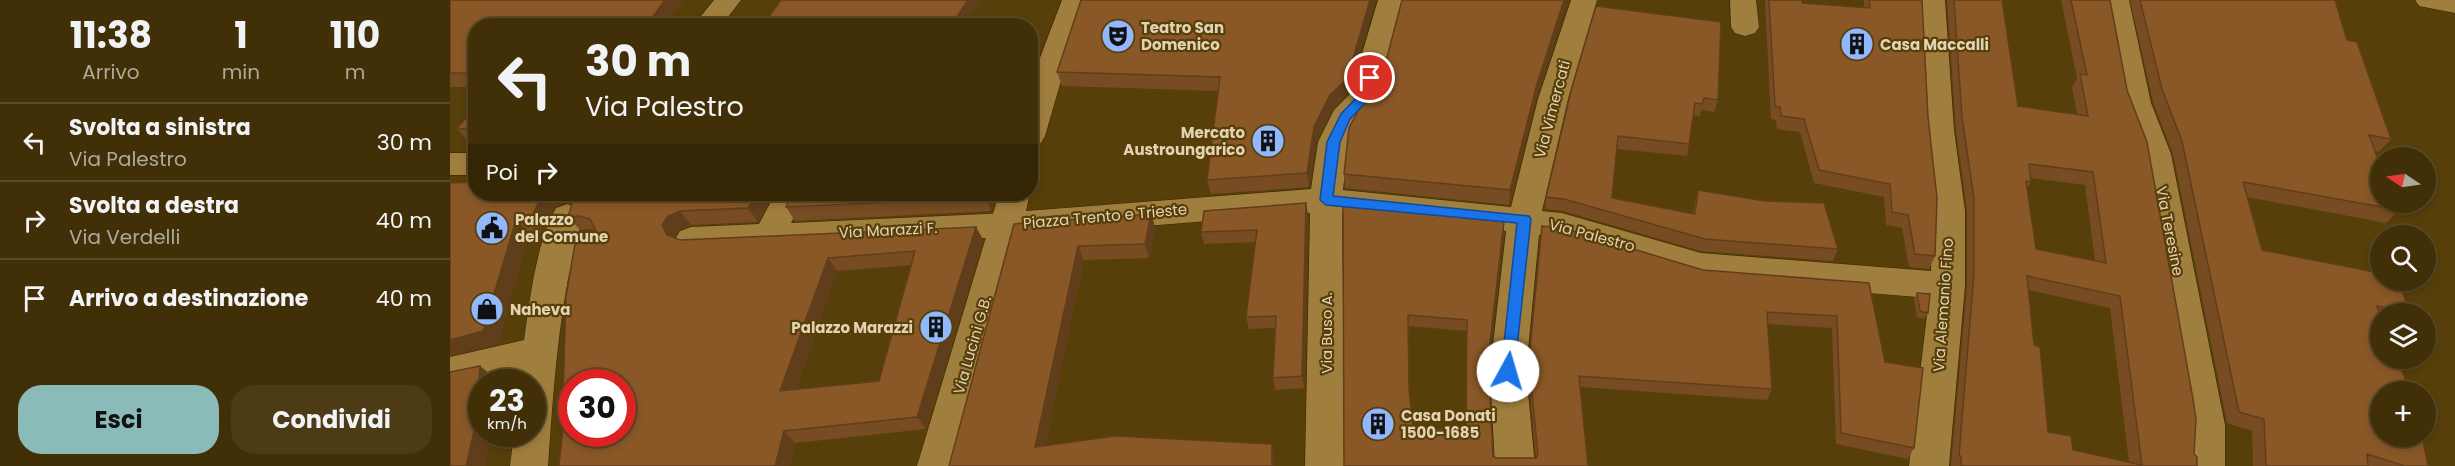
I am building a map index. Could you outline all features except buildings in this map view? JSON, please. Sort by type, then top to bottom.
[{"type":"street","points":[[713,18],[728,0]]},
{"type":"street","points":[[1038,108],[1075,0]]},
{"type":"street","name":"Via Buso A.","points":[[1325,466],[1326,200],[1333,142],[1345,117],[1364,98],[1391,0]]},
{"type":"street","name":"Via Vimercati","points":[[1515,466],[1508,371],[1524,219],[1553,99],[1584,0]]},
{"type":"street","points":[[1743,0],[1745,27]]},
{"type":"street","name":"Via Alemanio Fino","points":[[1929,466],[1948,286],[1949,211],[1939,130],[1932,0]]},
{"type":"street","name":"Via Teresine","points":[[2116,0],[2136,103],[2156,154],[2206,426],[2205,466]]},
{"type":"street","points":[[2428,0],[2455,5]]},
{"type":"street","points":[[450,164],[468,164]]},
{"type":"street","name":"Via Palestro","points":[[1199,209],[1326,200],[1524,219],[1562,225],[1701,266],[1948,286]]},
{"type":"street","points":[[770,236],[787,201]]},
{"type":"street","name":"Via Marazzi F.","points":[[691,239],[770,236],[1011,209]]},
{"type":"street","name":"Piazza Trento e Trieste","points":[[1011,209],[1199,209]]},
{"type":"street","name":"Via Lucini G.B.","points":[[937,466],[1011,209]]},
{"type":"street","points":[[538,369],[556,250],[567,216]]},
{"type":"street","points":[[556,250],[590,243]]},
{"type":"street","points":[[450,372],[540,351]]},
{"type":"street","points":[[529,466],[531,447]]},
{"type":"place","name":"Teatro San Domenico","points":[[1118,36]]},
{"type":"place","name":"Casa Maccalli","points":[[1857,44]]},
{"type":"place","name":"Mercato Austroungarico","points":[[1268,141]]},
{"type":"place","name":"Palazzo del Comune","points":[[492,228]]},
{"type":"place","name":"Naheva","points":[[487,309]]},
{"type":"place","name":"Palazzo Marazzi","points":[[936,327]]},
{"type":"place","name":"Casa Donati 1500-1685","points":[[1378,424]]},
{"type":"route","points":[[1370,78],[1364,98],[1345,117],[1333,142],[1326,200],[1524,219],[1508,371]]}]
